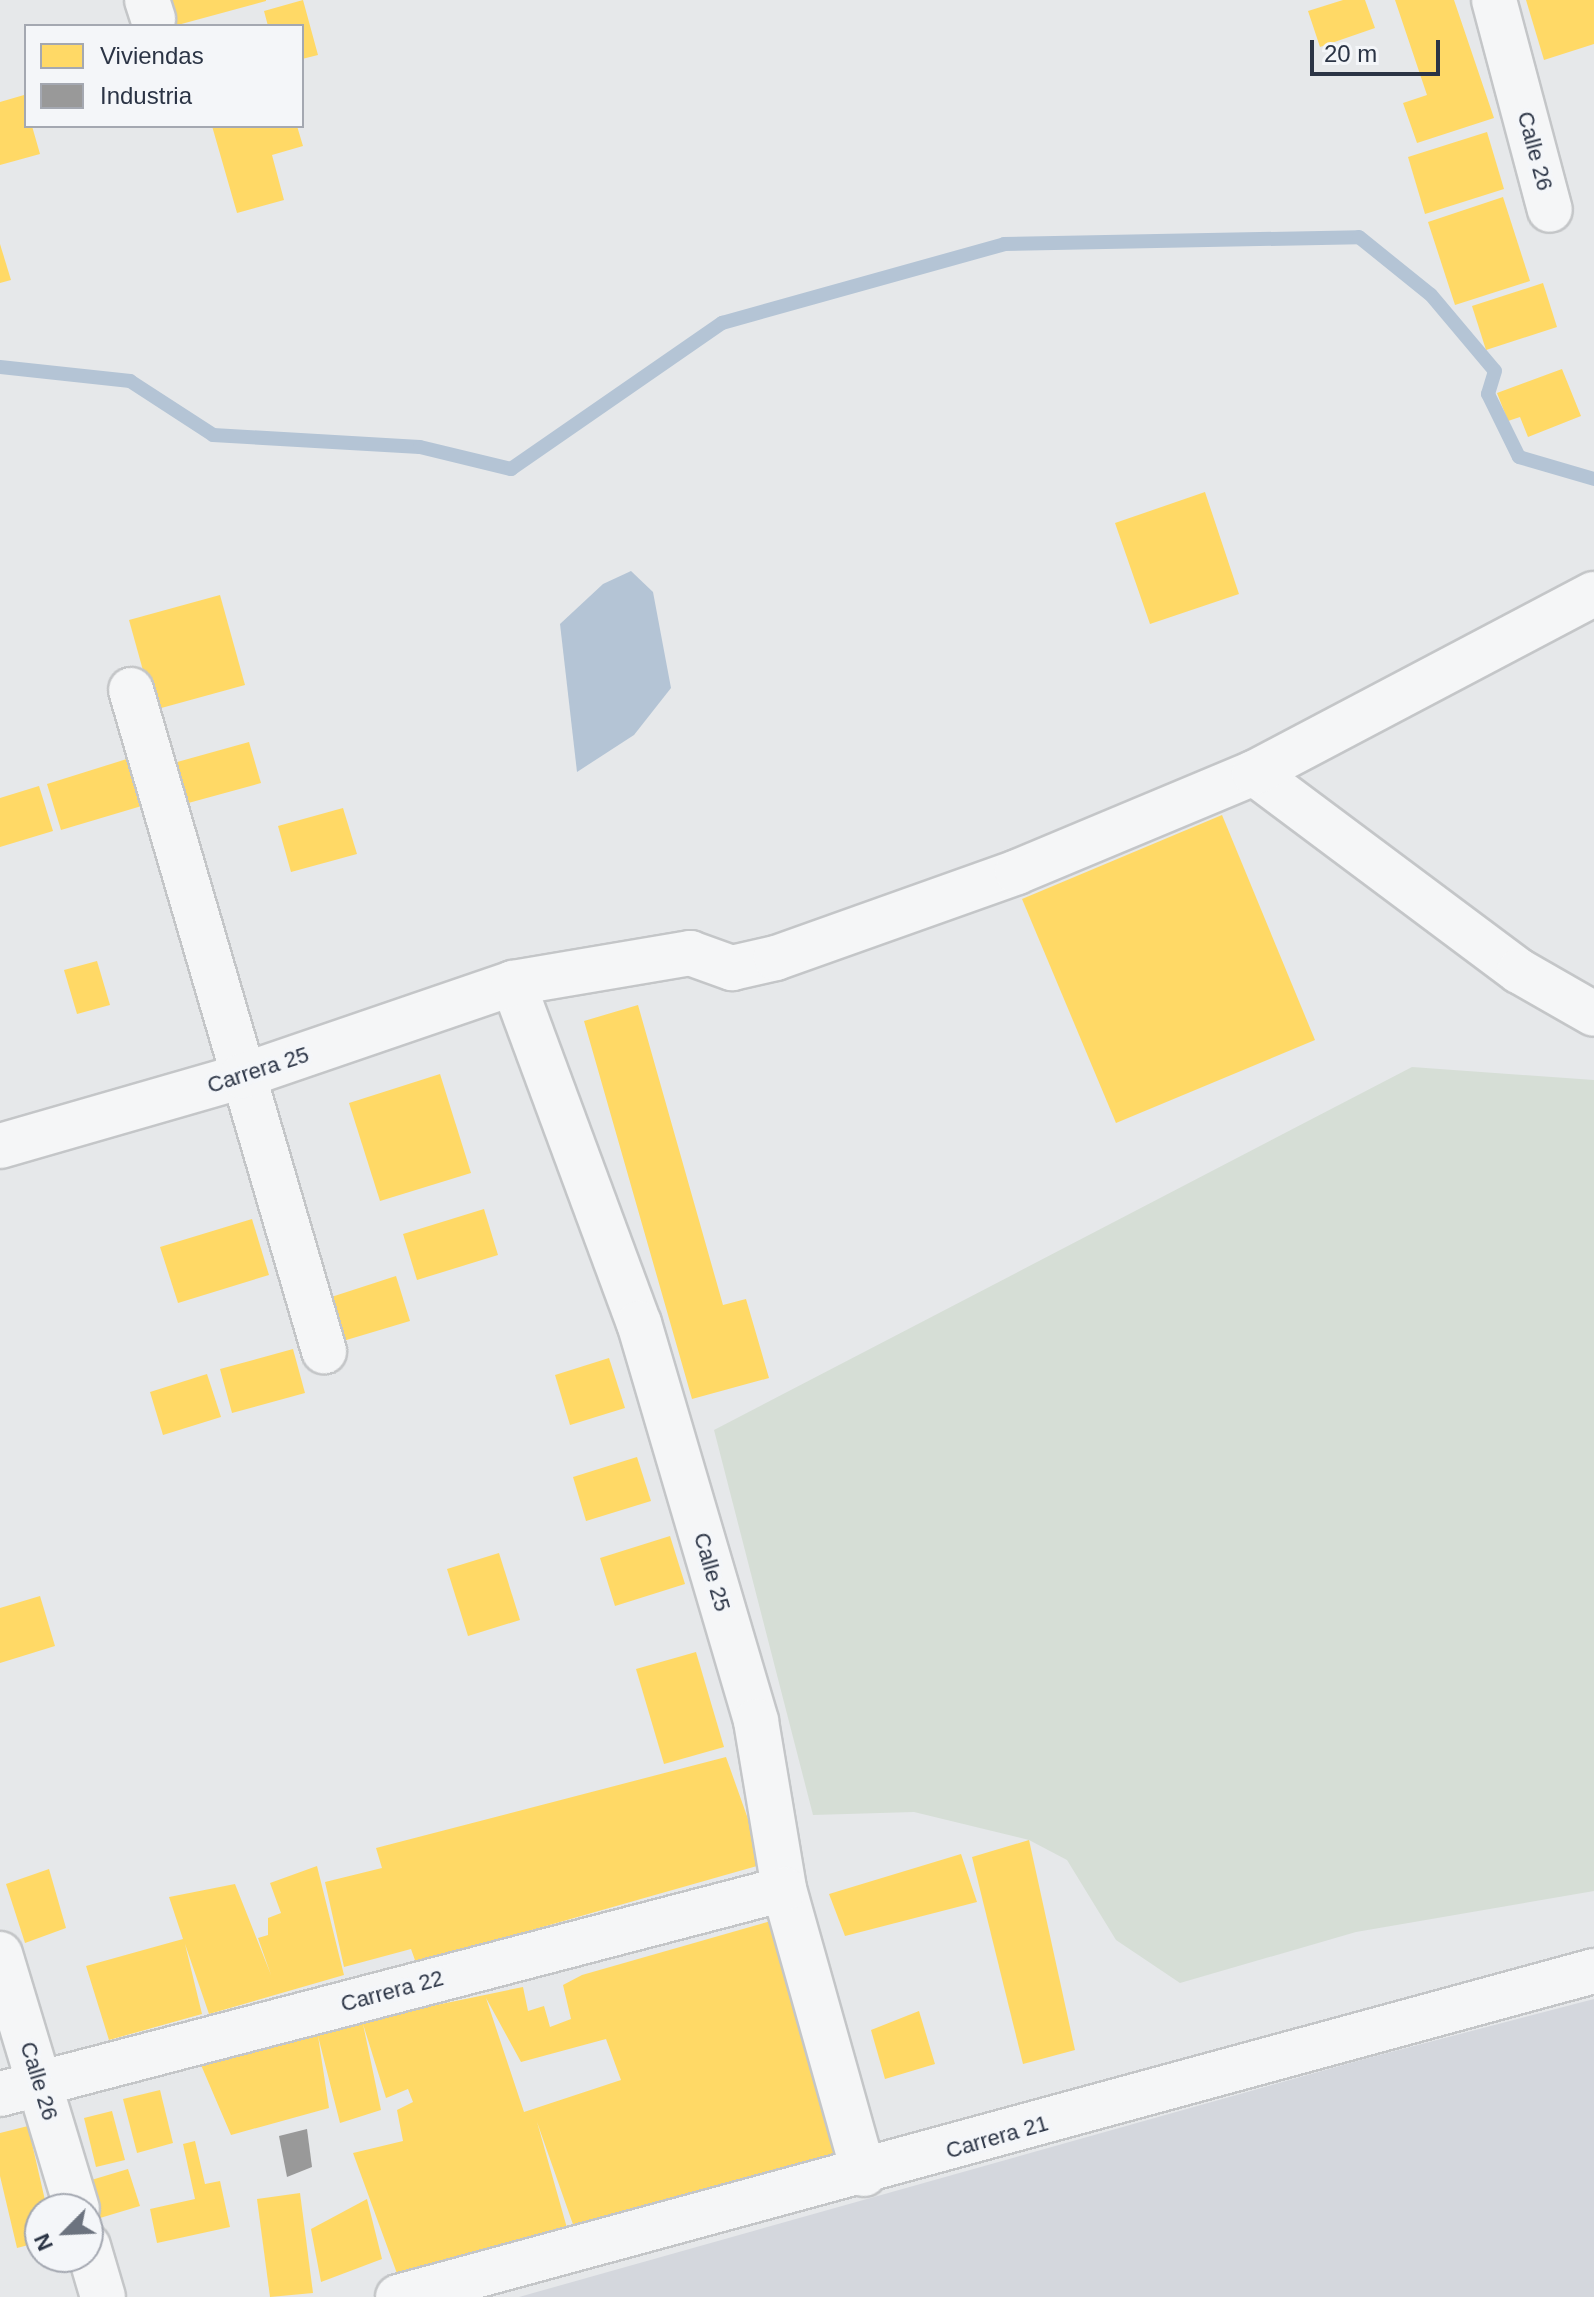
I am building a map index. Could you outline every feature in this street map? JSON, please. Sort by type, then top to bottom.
[{"type":"street","name":"Calle 26","points":[[1494,0],[1550,210]]},
{"type":"street","name":"Carrera 25","points":[[0,1146],[242,1076],[513,983],[690,953],[732,968],[776,958],[1017,872],[1254,773],[1594,594]]},
{"type":"street","points":[[131,690],[324,1351]]},
{"type":"street","points":[[1254,773],[1519,971],[1594,1014]]},
{"type":"street","name":"Calle 25","points":[[513,983],[639,1323],[756,1721],[784,1889],[864,2174]]},
{"type":"street","name":"Carrera 22","points":[[20,2088],[784,1889]]},
{"type":"street","name":"Calle 26","points":[[0,1954],[20,2088],[69,2193]]},
{"type":"street","name":"Carrera 21","points":[[398,2297],[864,2174],[1594,1971]]},
{"type":"street","points":[[96,2273],[103,2297]]},
{"type":"shaded area","points":[[1412,1067],[1594,1080],[1594,1891],[1356,1932],[1180,1983],[1116,1940],[1067,1860],[1029,1840],[914,1812],[813,1815],[714,1430]]},
{"type":"shaded area","points":[[1594,1999],[1594,2297],[519,2297],[1368,2058]]},
{"type":"water","points":[[631,571],[653,592],[671,688],[634,735],[577,772],[560,624],[603,584]]},
{"type":"building: Viviendas","points":[[167,0],[266,0],[181,24],[173,24]]},
{"type":"building: Viviendas","points":[[303,0],[318,55],[304,58],[304,24],[267,24],[264,11]]},
{"type":"building: Viviendas","points":[[1343,0],[1365,0],[1375,28],[1320,47],[1308,11]]},
{"type":"building: Viviendas","points":[[1395,0],[1454,0],[1494,118],[1417,143],[1403,103],[1427,95]]},
{"type":"building: Viviendas","points":[[1526,0],[1594,0],[1594,44],[1544,60]]},
{"type":"building: Viviendas","points":[[24,95],[24,128],[33,128],[40,154],[0,165],[0,102]]},
{"type":"building: Viviendas","points":[[213,128],[298,128],[303,146],[272,155],[284,200],[237,213]]},
{"type":"building: Viviendas","points":[[1487,132],[1504,189],[1425,214],[1408,157]]},
{"type":"building: Viviendas","points":[[1503,197],[1530,281],[1455,305],[1428,222]]},
{"type":"building: Viviendas","points":[[0,244],[11,280],[0,283]]},
{"type":"building: Viviendas","points":[[1543,283],[1557,327],[1486,350],[1472,306]]},
{"type":"building: Viviendas","points":[[1562,369],[1581,416],[1528,437],[1520,417],[1508,421],[1497,393]]},
{"type":"building: Viviendas","points":[[1205,492],[1239,594],[1150,624],[1115,523]]},
{"type":"building: Viviendas","points":[[220,595],[245,685],[154,710],[129,620]]},
{"type":"building: Viviendas","points":[[249,742],[261,783],[181,805],[170,764]]},
{"type":"building: Viviendas","points":[[130,758],[145,805],[61,830],[47,784]]},
{"type":"building: Viviendas","points":[[39,786],[53,831],[0,847],[0,798]]},
{"type":"building: Viviendas","points":[[343,808],[357,854],[291,872],[278,826]]},
{"type":"building: Viviendas","points":[[1222,815],[1315,1040],[1116,1123],[1022,899]]},
{"type":"building: Viviendas","points":[[97,961],[110,1005],[77,1014],[64,970]]},
{"type":"building: Viviendas","points":[[638,1005],[723,1305],[746,1299],[769,1378],[692,1399],[584,1021]]},
{"type":"building: Viviendas","points":[[440,1074],[471,1173],[380,1201],[349,1103]]},
{"type":"building: Viviendas","points":[[484,1209],[498,1255],[417,1280],[403,1234]]},
{"type":"building: Viviendas","points":[[252,1219],[269,1275],[178,1303],[160,1247]]},
{"type":"building: Viviendas","points":[[396,1276],[410,1321],[333,1344],[319,1301]]},
{"type":"building: Viviendas","points":[[293,1349],[305,1393],[232,1413],[220,1369]]},
{"type":"building: Viviendas","points":[[609,1358],[625,1408],[570,1425],[555,1375]]},
{"type":"building: Viviendas","points":[[207,1374],[221,1417],[163,1435],[150,1392]]},
{"type":"building: Viviendas","points":[[637,1457],[651,1501],[586,1521],[573,1477]]},
{"type":"building: Viviendas","points":[[670,1536],[685,1584],[615,1606],[600,1558]]},
{"type":"building: Viviendas","points":[[499,1553],[520,1620],[468,1636],[447,1569]]},
{"type":"building: Viviendas","points":[[40,1596],[55,1646],[0,1663],[0,1608]]},
{"type":"building: Viviendas","points":[[696,1652],[724,1747],[664,1764],[636,1669]]},
{"type":"building: Viviendas","points":[[726,1757],[764,1864],[416,1963],[411,1949],[344,1967],[325,1882],[382,1868],[376,1848]]},
{"type":"building: Viviendas","points":[[1029,1840],[1075,2050],[1023,2064],[972,1857]]},
{"type":"building: Viviendas","points":[[961,1854],[977,1902],[845,1936],[829,1894]]},
{"type":"building: Viviendas","points":[[317,1866],[344,1975],[209,2014],[185,1944],[202,2014],[109,2040],[86,1966],[183,1939],[169,1897],[235,1884],[271,1975],[258,1938],[268,1935],[268,1918],[281,1913],[270,1883]]},
{"type":"building: Viviendas","points":[[49,1869],[66,1928],[25,1943],[6,1884]]},
{"type":"building: Viviendas","points":[[778,1919],[836,2160],[576,2233],[537,2122],[569,2235],[399,2279],[353,2153],[403,2141],[397,2110],[413,2102],[408,2089],[386,2098],[363,2024],[381,2110],[340,2123],[318,2036],[329,2108],[231,2135],[201,2065],[316,2030],[523,1987],[528,2011],[544,2006],[550,2027],[571,2019],[563,1985],[582,1975]],"holes":[[[486,1998],[521,2062],[606,2039],[621,2080],[524,2112]]]},
{"type":"building: Viviendas","points":[[919,2011],[935,2064],[885,2079],[871,2030]]},
{"type":"building: Viviendas","points":[[160,2090],[173,2143],[137,2153],[123,2099]]},
{"type":"building: Viviendas","points":[[112,2111],[125,2160],[96,2167],[84,2118]]},
{"type":"building: Viviendas","points":[[28,2126],[43,2193],[24,2193],[24,2246],[17,2248],[0,2176],[0,2133]]},
{"type":"building: Viviendas","points":[[195,2141],[205,2184],[220,2181],[230,2227],[157,2243],[150,2209],[195,2199],[183,2144]]},
{"type":"building: Viviendas","points":[[128,2169],[140,2206],[104,2217],[104,2193],[92,2193],[88,2181]]},
{"type":"building: Viviendas","points":[[300,2193],[313,2293],[270,2297],[257,2199]]},
{"type":"building: Viviendas","points":[[367,2199],[382,2259],[321,2282],[311,2229]]},
{"type":"building: Industria","points":[[307,2129],[312,2167],[287,2177],[279,2136]]},
{"type":"waterway","points":[[0,367],[130,381],[213,435],[420,447],[511,469],[722,323],[1004,244],[1359,237],[1431,295],[1495,371],[1488,394],[1519,457],[1594,479]]}]
